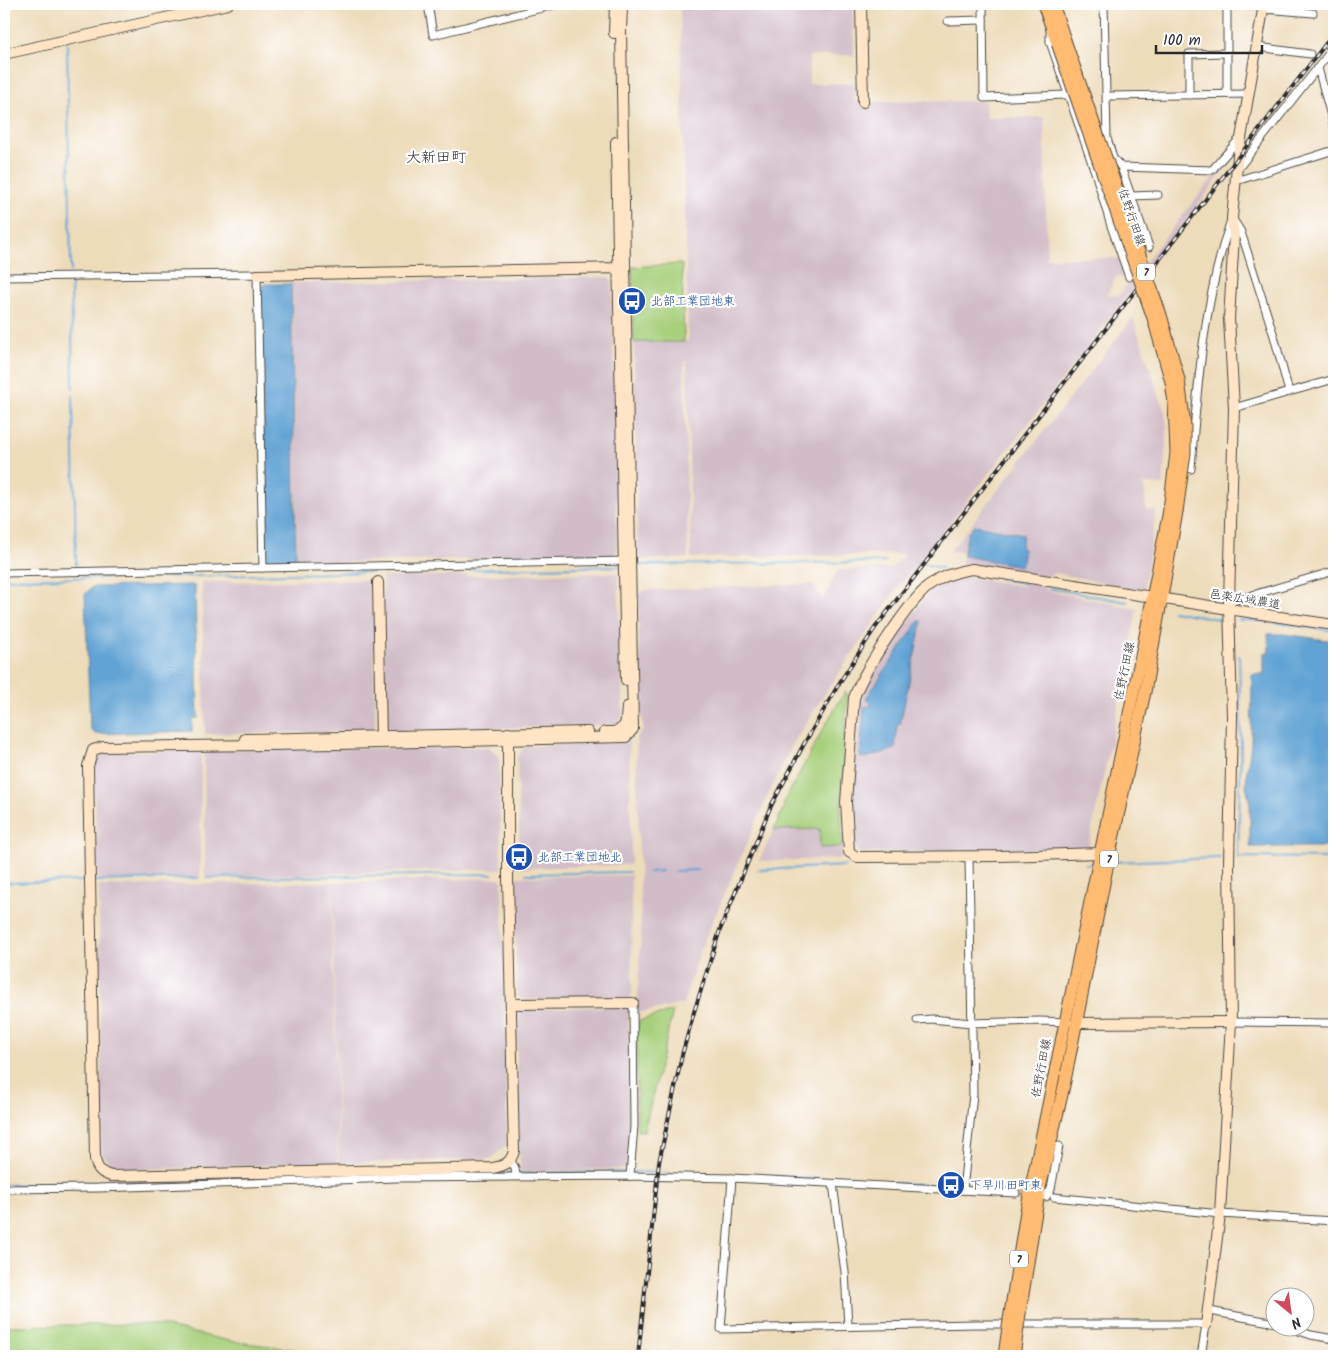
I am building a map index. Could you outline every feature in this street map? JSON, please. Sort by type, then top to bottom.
[{"type":"main road","name":"佐野行田線","points":[[1043,4],[1050,23],[1061,42]]},
{"type":"main road","name":"佐野行田線","points":[[1014,1356],[1014,1320],[1026,1211],[1064,1022],[1156,598],[1185,453],[1185,426],[1179,380],[1161,315],[1061,42],[1053,4]]},
{"type":"main road","name":"佐野行田線","points":[[1004,1356],[1047,1194],[1076,1023],[1145,692],[1156,598]]},
{"type":"street","points":[[4,54],[228,4]]},
{"type":"street","points":[[428,4],[433,35],[558,4]]},
{"type":"street","points":[[615,4],[622,268]]},
{"type":"street","points":[[508,737],[508,876],[514,1151],[511,1161],[505,1165],[493,1168],[111,1176],[101,1172],[96,1166],[95,1159],[88,766],[91,752],[99,747],[381,739],[508,737],[622,738],[629,735],[633,730],[627,561],[622,268],[621,30],[624,4]]},
{"type":"street","points":[[861,4],[864,102]]},
{"type":"street","points":[[983,4],[984,98],[1067,95]]},
{"type":"street","points":[[1104,4],[1107,138],[1114,158],[1121,167],[1149,247]]},
{"type":"street","points":[[1227,4],[1227,94]]},
{"type":"street","points":[[1201,1356],[1209,1311],[1220,1214],[1231,1022],[1229,863],[1232,716],[1229,606],[1234,408],[1229,319],[1234,235],[1232,218],[1241,137],[1263,6],[1312,13]]},
{"type":"street","points":[[948,21],[983,20]]},
{"type":"street","points":[[1050,23],[1050,42],[1129,278]]},
{"type":"street","points":[[1236,176],[1334,47]]},
{"type":"street","points":[[1256,48],[1310,54]]},
{"type":"street","points":[[1189,95],[1189,54],[1227,53]]},
{"type":"street","points":[[1318,68],[1334,127]]},
{"type":"street","points":[[1107,96],[1249,94]]},
{"type":"street","points":[[1121,167],[1212,170],[1241,137]]},
{"type":"street","points":[[1236,176],[1334,150]]},
{"type":"street","points":[[1131,196],[1158,196]]},
{"type":"street","points":[[1232,218],[1241,232],[1274,336],[1289,392]]},
{"type":"street","points":[[1191,469],[1200,361],[1220,252],[1232,218]]},
{"type":"street","points":[[4,277],[257,275],[622,268]]},
{"type":"street","points":[[257,275],[262,568]]},
{"type":"street","points":[[1234,408],[1334,379]]},
{"type":"street","points":[[4,573],[627,561]]},
{"type":"street","name":"邑楽広域農道","points":[[1100,853],[969,857],[857,857],[848,848],[846,802],[854,698],[861,682],[882,647],[904,615],[929,586],[952,573],[972,569],[1156,598],[1229,606],[1334,624]]},
{"type":"street","points":[[1229,606],[1334,571]]},
{"type":"street","points":[[378,582],[381,739]]},
{"type":"street","points":[[963,1190],[974,1094],[971,1023],[969,857]]},
{"type":"street","points":[[511,1004],[633,1003],[634,1126],[630,1176]]},
{"type":"street","points":[[917,1020],[932,1019],[971,1023],[1334,1023]]},
{"type":"street","points":[[1059,1146],[1047,1194],[1090,1201],[1220,1214],[1334,1221]]},
{"type":"street","points":[[511,1161],[516,1168],[516,1176]]},
{"type":"street","points":[[4,1188],[98,1188],[516,1176],[630,1176],[732,1178],[1016,1193]]},
{"type":"street","points":[[732,1178],[721,1330],[1020,1324],[1206,1325]]},
{"type":"street","points":[[833,1184],[845,1272],[848,1326]]},
{"type":"street","points":[[1209,1311],[1266,1321]]},
{"type":"street","points":[[1316,1336],[1334,1339]]},
{"type":"shaded area","points":[[680,4],[853,4],[854,55],[809,56],[809,84],[854,83],[855,102],[985,101],[986,118],[1044,117],[1047,258],[1120,258],[1126,280],[1117,276],[1107,294],[1118,296],[1237,147],[1234,158],[1017,438],[897,589],[830,686],[794,742],[768,795],[703,943],[683,1004],[637,1013],[641,936],[636,738],[643,730],[638,595],[646,590],[812,584],[823,599],[838,570],[892,568],[905,554],[691,558],[687,361],[684,362],[688,558],[638,560],[634,342],[688,341]]},
{"type":"shaded area","points":[[608,277],[612,281],[617,552],[612,557],[297,563],[292,283]]},
{"type":"shaded area","points":[[1133,318],[1165,413],[1167,428],[1163,485],[1144,484],[1146,510],[1156,510],[1144,588],[1139,590],[1055,573],[1048,577],[962,564],[963,552],[950,551]]},
{"type":"shaded area","points":[[618,573],[623,716],[614,725],[392,731],[385,724],[383,577]]},
{"type":"shaded area","points":[[956,575],[1023,586],[1025,580],[1047,584],[1046,590],[1137,609],[1126,671],[1088,848],[860,853],[854,846],[853,799],[863,692],[895,639],[925,597],[935,587]]},
{"type":"shaded area","points":[[374,580],[375,726],[370,731],[205,734],[202,582]]},
{"type":"shaded area","points":[[629,742],[631,861],[629,865],[520,868],[517,756],[527,746]]},
{"type":"shaded area","points":[[489,747],[499,757],[501,869],[207,877],[205,875],[204,750]]},
{"type":"shaded area","points":[[201,750],[200,875],[198,877],[98,880],[93,760],[99,752]]},
{"type":"shaded area","points":[[820,829],[820,848],[842,847],[842,857],[837,859],[759,861],[774,830]]},
{"type":"shaded area","points":[[631,875],[632,994],[628,998],[522,1000],[517,994],[514,877]]},
{"type":"shaded area","points":[[499,878],[502,881],[507,1144],[491,1159],[339,1163],[332,882]]},
{"type":"shaded area","points":[[331,882],[338,1163],[119,1170],[102,1154],[99,886]]},
{"type":"shaded area","points":[[628,1006],[631,1132],[629,1169],[520,1171],[516,1015],[521,1009]]},
{"type":"green space","points":[[682,265],[684,342],[634,342],[632,267]]},
{"type":"green space","points":[[845,692],[848,694],[841,807],[842,847],[820,848],[820,829],[774,830],[784,802]]},
{"type":"green space","points":[[673,1011],[644,1131],[637,1131],[637,1025],[639,1021]]},
{"type":"green space","points":[[154,1324],[230,1341],[347,1356],[151,1356],[4,1352],[4,1326]]},
{"type":"water","points":[[264,284],[291,284],[296,558],[293,558],[292,563],[269,563],[266,559],[260,288]]},
{"type":"water","points":[[974,525],[1023,534],[1021,548],[1024,549],[1021,566],[963,556],[968,533]]},
{"type":"water","points":[[193,585],[195,587],[198,718],[192,719],[192,731],[95,734],[90,728],[85,594],[92,587]]},
{"type":"water","points":[[919,621],[922,621],[900,724],[897,724],[895,749],[865,758],[860,757],[864,707],[871,706],[871,702],[867,700],[867,697]]},
{"type":"water","points":[[1268,634],[1283,634],[1334,641],[1334,847],[1250,847],[1250,804],[1246,785],[1251,746],[1252,674],[1264,674],[1264,653],[1269,652]]},
{"type":"water","points":[[4,1352],[129,1354],[151,1356],[4,1356]]},
{"type":"waterway","points":[[67,43],[71,271]]},
{"type":"waterway","points":[[71,283],[73,389]]},
{"type":"waterway","points":[[73,396],[76,566]]},
{"type":"waterway","points":[[637,565],[886,562]]},
{"type":"waterway","points":[[917,562],[941,568]]},
{"type":"waterway","points":[[4,579],[620,566]]},
{"type":"waterway","points":[[999,578],[1024,583]]},
{"type":"waterway","points":[[1049,588],[1127,602]]},
{"type":"waterway","points":[[1172,611],[1224,620]]},
{"type":"waterway","points":[[1239,620],[1268,621],[1334,631]]},
{"type":"waterway","points":[[1239,655],[1241,745],[1238,857],[1334,858]]},
{"type":"waterway","points":[[1112,862],[1220,858]]},
{"type":"waterway","points":[[1086,864],[1093,864]]},
{"type":"waterway","points":[[758,870],[845,866]]},
{"type":"waterway","points":[[675,871],[699,870]]},
{"type":"waterway","points":[[649,872],[662,871]]},
{"type":"waterway","points":[[526,874],[629,872]]},
{"type":"waterway","points":[[206,878],[492,874]]},
{"type":"waterway","points":[[93,881],[198,878]]},
{"type":"waterway","points":[[4,883],[86,881]]},
{"type":"waterway","points":[[518,1173],[628,1172]]},
{"type":"waterway","points":[[633,1172],[671,1173]]},
{"type":"waterway","points":[[461,1174],[513,1173]]},
{"type":"waterway","points":[[748,1175],[948,1186]]},
{"type":"waterway","points":[[4,1185],[231,1180]]},
{"type":"tunnel","points":[[1016,1193],[1054,1197]]},
{"type":"railway","points":[[638,1356],[659,1162],[682,1055],[720,930],[770,808],[840,682],[875,628],[1334,33]]},
{"type":"place","name":"北部工業団地東","points":[[632,301]]},
{"type":"place","name":"北部工業団地北","points":[[519,857]]},
{"type":"place","name":"下早川田町東","points":[[951,1185]]},
{"type":"district","name":"大新田町","points":[[436,157]]}]
